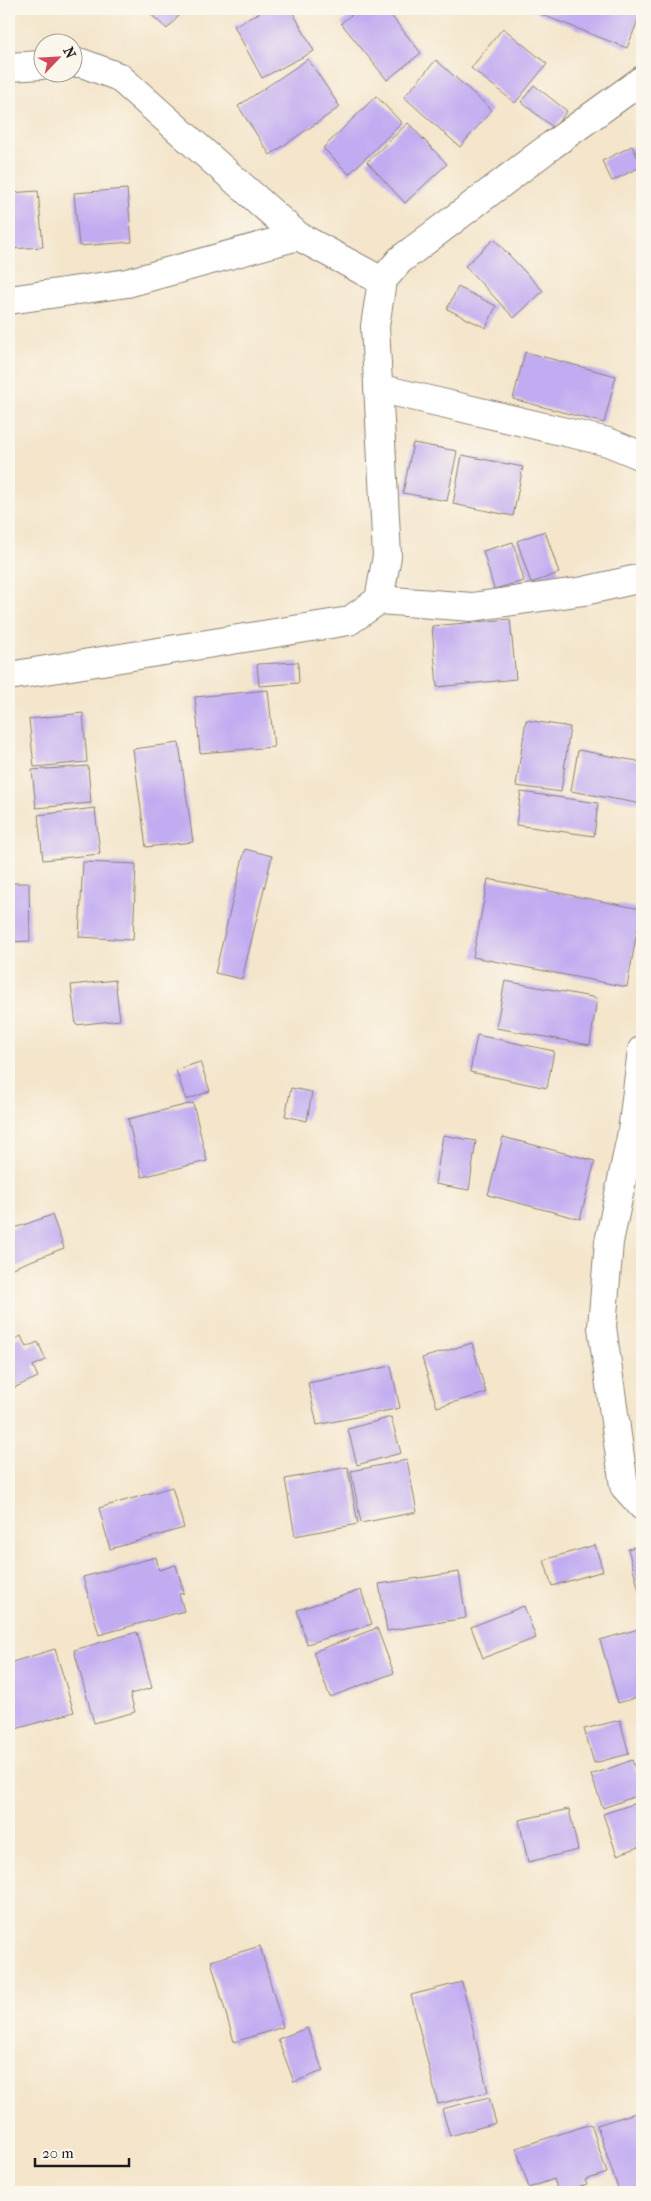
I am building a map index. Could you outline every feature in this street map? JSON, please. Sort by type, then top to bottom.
[{"type":"street","points":[[82,63],[119,77],[298,236],[382,281]]},
{"type":"street","points":[[9,67],[32,66]]},
{"type":"street","points":[[379,600],[387,556],[375,326],[382,281],[400,260],[552,145],[642,80]]},
{"type":"street","points":[[9,300],[127,283],[298,236]]},
{"type":"street","points":[[378,388],[608,442],[642,456]]},
{"type":"street","points":[[9,676],[349,621],[379,600],[472,607],[584,590],[642,578]]},
{"type":"street","points":[[642,1050],[632,1132],[609,1242],[602,1327],[624,1486],[642,1506]]},
{"type":"building","points":[[145,9],[185,9],[167,29]]},
{"type":"building","points":[[267,9],[291,9],[314,51],[262,78],[234,26]]},
{"type":"building","points":[[359,9],[386,9],[421,53],[387,80],[341,23]]},
{"type":"building","points":[[537,9],[642,10],[627,48],[535,12]]},
{"type":"building","points":[[503,28],[547,64],[515,103],[471,68]]},
{"type":"building","points":[[308,59],[340,107],[270,155],[238,106]]},
{"type":"building","points":[[436,60],[492,110],[460,147],[404,97]]},
{"type":"building","points":[[534,85],[567,111],[554,128],[521,102]]},
{"type":"building","points":[[376,96],[402,123],[349,174],[323,148]]},
{"type":"building","points":[[408,123],[447,164],[405,203],[367,162]]},
{"type":"building","points":[[632,146],[642,166],[612,181],[602,161]]},
{"type":"building","points":[[127,189],[132,242],[79,246],[74,193]]},
{"type":"building","points":[[38,191],[43,247],[9,249],[9,193]]},
{"type":"building","points":[[494,239],[543,291],[514,318],[465,266]]},
{"type":"building","points":[[458,287],[496,306],[486,328],[447,309]]},
{"type":"building","points":[[525,352],[616,376],[604,423],[513,399]]},
{"type":"building","points":[[413,443],[457,451],[447,501],[403,493]]},
{"type":"building","points":[[462,455],[523,467],[513,516],[453,504]]},
{"type":"building","points":[[545,531],[559,573],[531,583],[517,541]]},
{"type":"building","points":[[513,542],[524,581],[494,589],[483,551]]},
{"type":"building","points":[[510,619],[516,679],[437,687],[432,626]]},
{"type":"building","points":[[298,662],[299,683],[259,686],[257,664]]},
{"type":"building","points":[[268,690],[274,747],[200,753],[195,697]]},
{"type":"building","points":[[83,713],[87,762],[34,767],[29,719]]},
{"type":"building","points":[[526,720],[570,727],[561,792],[516,786]]},
{"type":"building","points":[[179,743],[193,842],[146,847],[133,749]]},
{"type":"building","points":[[578,750],[642,762],[642,804],[571,791]]},
{"type":"building","points":[[88,766],[91,803],[36,808],[32,770]]},
{"type":"building","points":[[521,792],[598,803],[594,836],[516,825]]},
{"type":"building","points":[[95,808],[100,854],[43,860],[38,815]]},
{"type":"building","points":[[245,849],[272,856],[242,979],[215,973]]},
{"type":"building","points":[[83,862],[136,864],[133,940],[79,937]]},
{"type":"building","points":[[488,879],[641,909],[627,987],[473,957]]},
{"type":"building","points":[[9,883],[29,883],[30,941],[9,942]]},
{"type":"building","points":[[115,980],[120,1020],[76,1025],[71,985]]},
{"type":"building","points":[[505,981],[597,998],[590,1045],[496,1028]]},
{"type":"building","points":[[477,1035],[554,1051],[547,1088],[470,1072]]},
{"type":"building","points":[[200,1062],[210,1091],[186,1100],[176,1070]]},
{"type":"building","points":[[291,1088],[312,1092],[307,1121],[285,1116]]},
{"type":"building","points":[[193,1103],[207,1161],[142,1177],[128,1119]]},
{"type":"building","points":[[443,1135],[476,1141],[469,1190],[435,1184]]},
{"type":"building","points":[[503,1137],[595,1161],[580,1219],[488,1195]]},
{"type":"building","points":[[52,1215],[64,1248],[10,1269],[9,1230]]},
{"type":"building","points":[[21,1336],[26,1347],[38,1342],[46,1360],[33,1366],[38,1377],[9,1390],[9,1342]]},
{"type":"building","points":[[472,1343],[486,1393],[437,1407],[422,1358]]},
{"type":"building","points":[[391,1366],[400,1408],[317,1425],[308,1383]]},
{"type":"building","points":[[391,1417],[401,1453],[357,1465],[348,1429]]},
{"type":"building","points":[[407,1460],[417,1512],[361,1523],[351,1471]]},
{"type":"building","points":[[348,1467],[358,1524],[295,1536],[285,1479]]},
{"type":"building","points":[[172,1487],[184,1528],[110,1549],[99,1508]]},
{"type":"building","points":[[595,1545],[603,1571],[552,1586],[544,1560]]},
{"type":"building","points":[[642,1545],[642,1602],[628,1549]]},
{"type":"building","points":[[156,1557],[159,1570],[176,1565],[184,1593],[179,1594],[184,1611],[99,1635],[83,1577]]},
{"type":"building","points":[[459,1572],[466,1618],[387,1631],[379,1584]]},
{"type":"building","points":[[361,1590],[372,1624],[307,1644],[297,1610]]},
{"type":"building","points":[[524,1606],[536,1638],[483,1658],[471,1627]]},
{"type":"building","points":[[377,1628],[394,1673],[330,1697],[313,1652]]},
{"type":"building","points":[[642,1628],[642,1696],[618,1703],[600,1640]]},
{"type":"building","points":[[137,1632],[152,1688],[130,1694],[135,1712],[94,1723],[74,1650]]},
{"type":"building","points":[[55,1649],[74,1712],[9,1731],[9,1663]]},
{"type":"building","points":[[620,1720],[629,1754],[594,1763],[584,1729]]},
{"type":"building","points":[[632,1760],[642,1788],[642,1794],[603,1808],[591,1775]]},
{"type":"building","points":[[642,1801],[642,1846],[617,1855],[603,1814]]},
{"type":"building","points":[[569,1809],[578,1850],[528,1862],[519,1820]]},
{"type":"building","points":[[260,1946],[283,2027],[234,2042],[211,1961]]},
{"type":"building","points":[[462,1982],[488,2092],[438,2104],[411,1995]]},
{"type":"building","points":[[307,2028],[323,2071],[294,2082],[278,2039]]},
{"type":"building","points":[[489,2097],[496,2123],[450,2136],[442,2109]]},
{"type":"building","points":[[642,2111],[642,2185],[619,2192],[597,2125]]},
{"type":"building","points":[[591,2124],[607,2173],[585,2180],[587,2185],[565,2192],[558,2192],[554,2179],[529,2188],[516,2148]]}]
